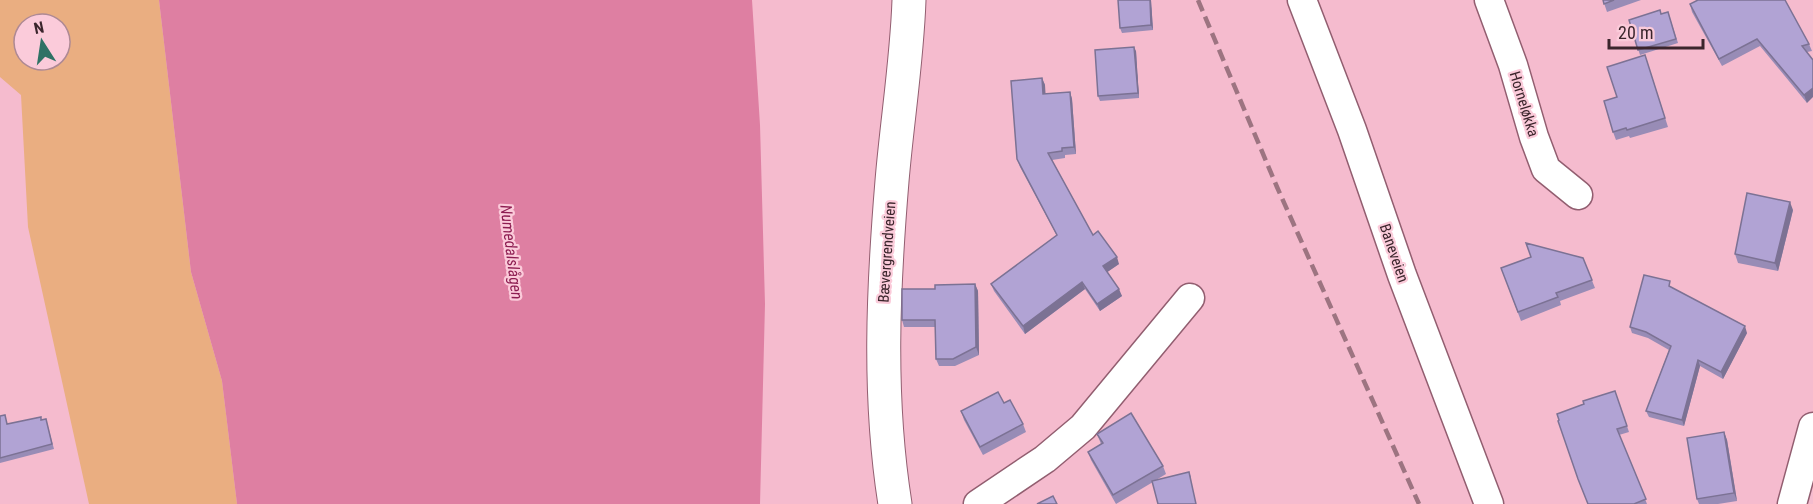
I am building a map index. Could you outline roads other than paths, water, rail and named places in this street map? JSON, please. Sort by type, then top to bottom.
[{"type":"main road","name":"Bævergrendveien","points":[[895,504],[885,412],[884,291],[909,0]]},
{"type":"street","name":"Baneveien","points":[[1302,0],[1352,130],[1402,275],[1489,504]]},
{"type":"street","name":"Horneløkka","points":[[1489,0],[1513,65],[1546,169],[1578,195]]},
{"type":"street","points":[[978,504],[1045,459],[1083,428],[1190,298]]},
{"type":"street","points":[[1792,504],[1813,427]]},
{"type":"water","name":"Numedalslågen","points":[[159,0],[752,0],[760,125],[765,304],[760,504],[237,504],[222,381],[191,272]]},
{"type":"railway","points":[[1198,0],[1277,187],[1419,504]]}]
